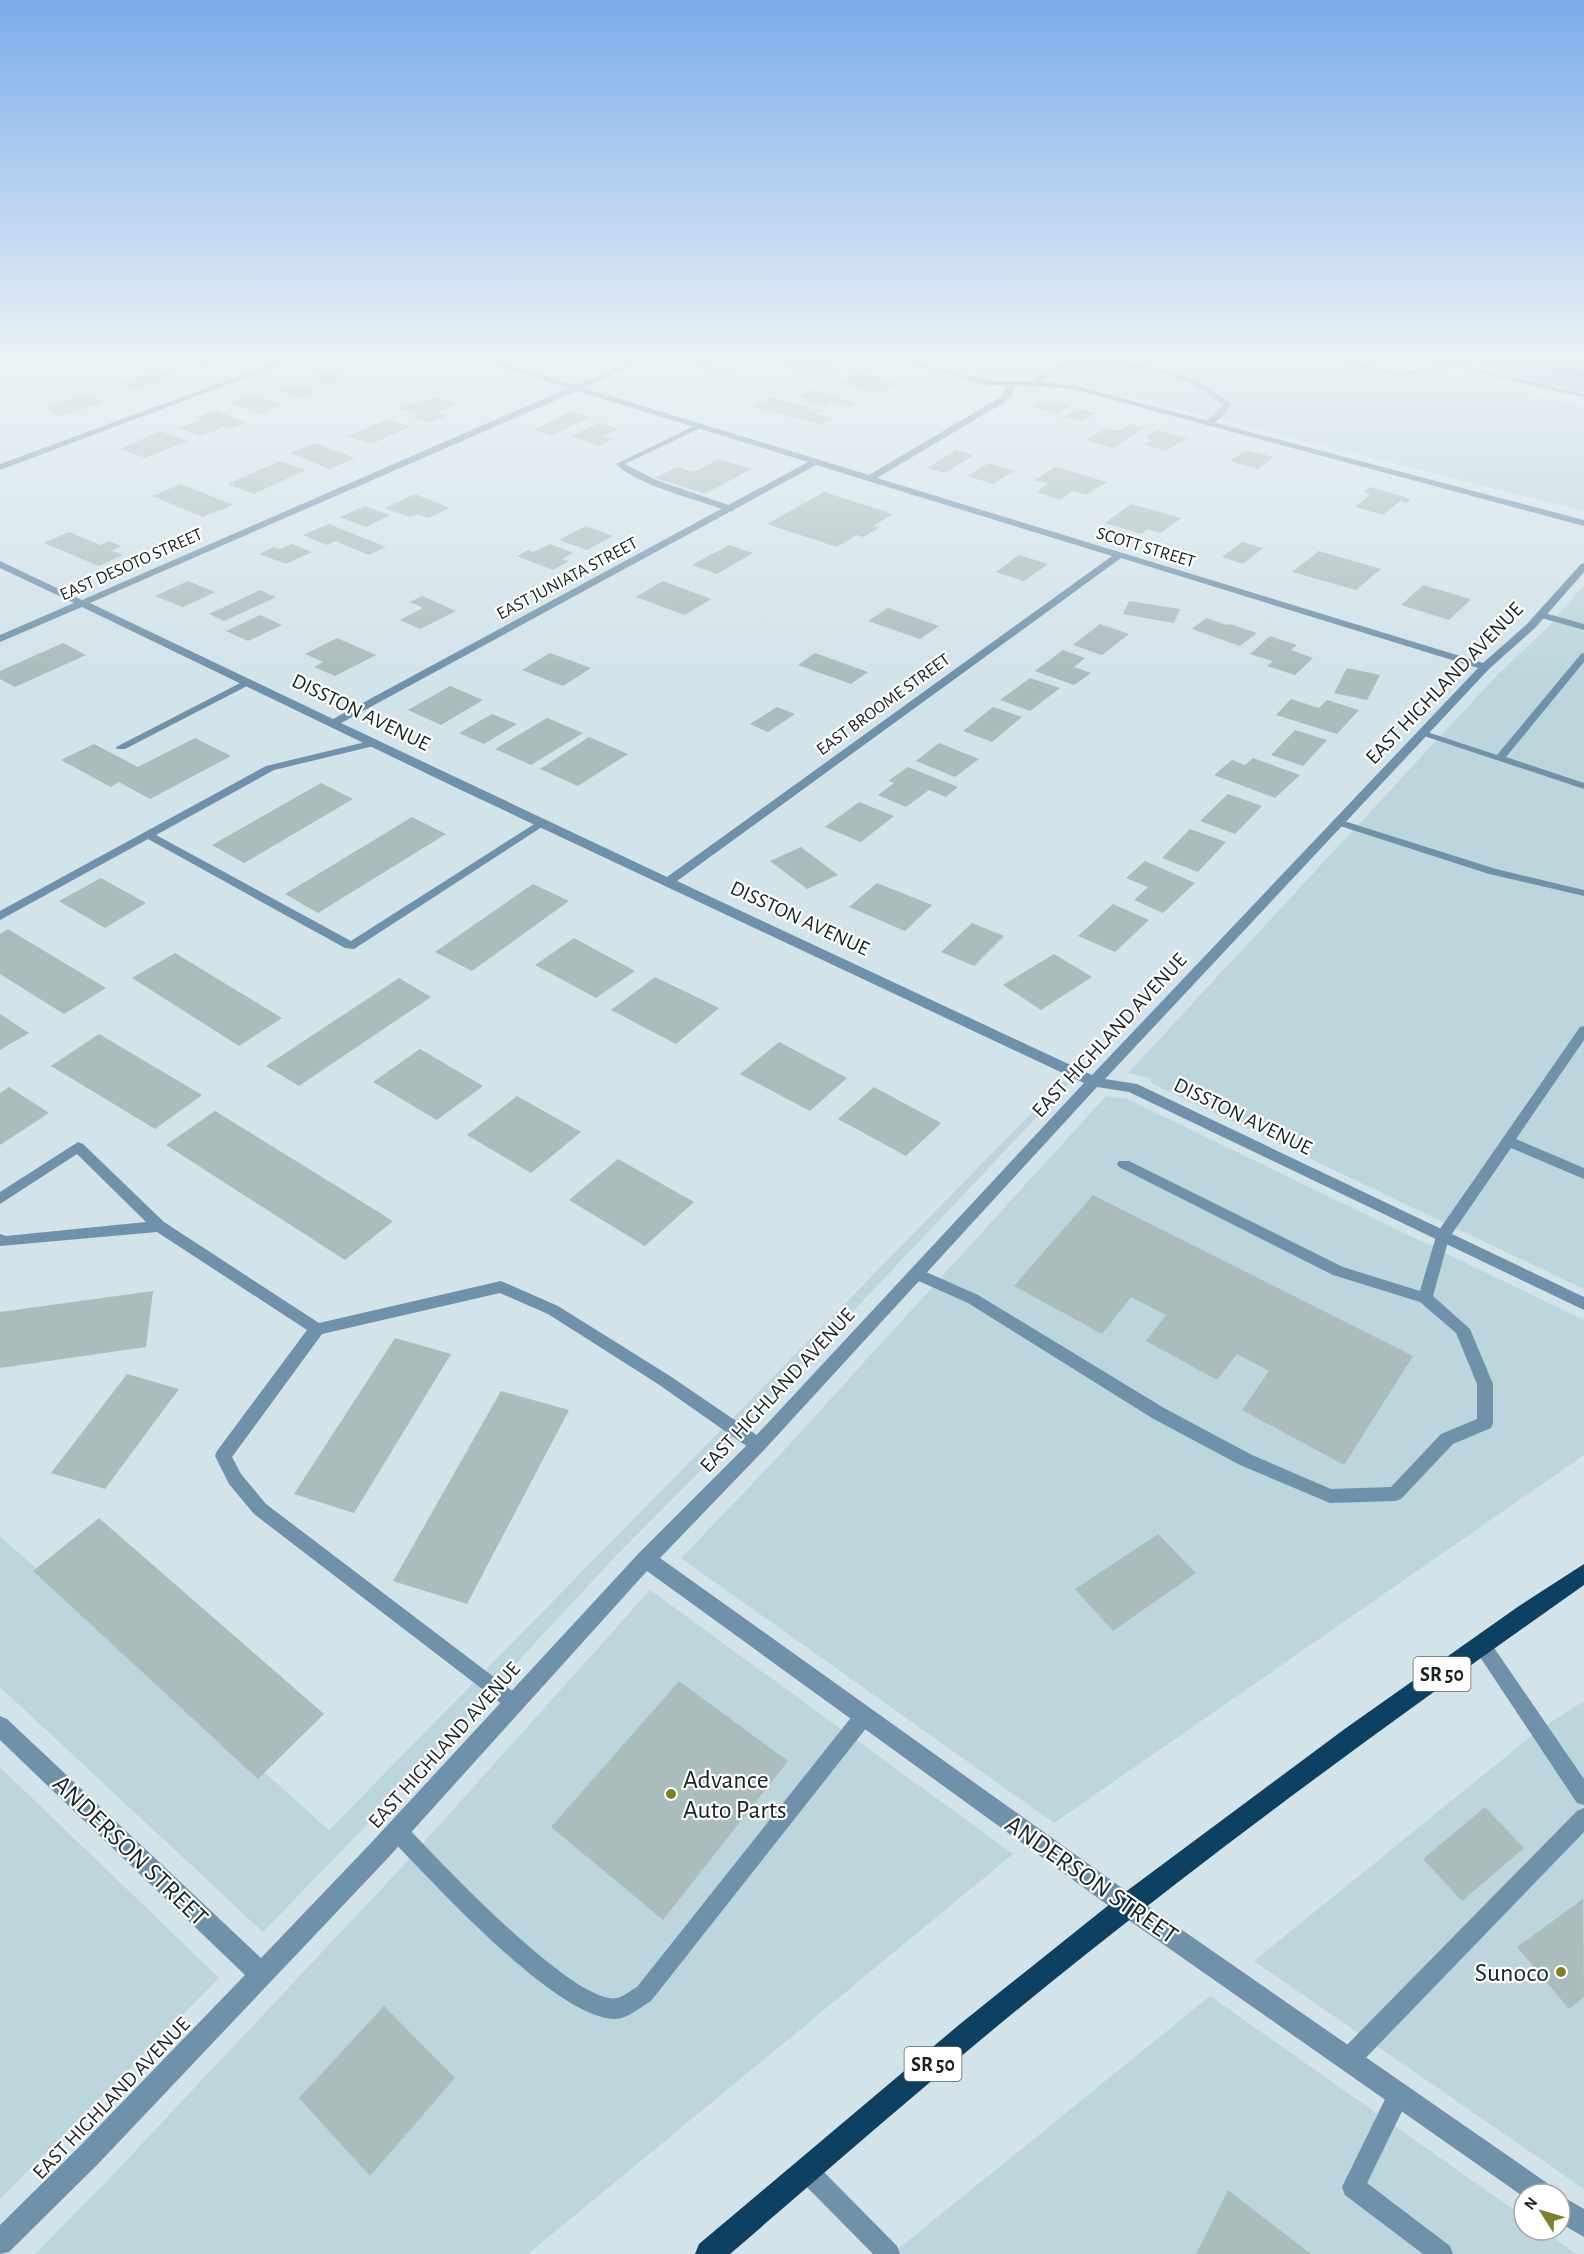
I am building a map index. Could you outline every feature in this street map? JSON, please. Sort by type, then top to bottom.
[{"type":"highway","name":"SR 50","points":[[709,2254],[908,2084],[1128,1906],[1332,1752],[1584,1573]]},
{"type":"street","name":"EAST DESOTO STREET","points":[[0,639],[395,466]]},
{"type":"street","name":"EAST JUNIATA STREET","points":[[334,723],[807,466]]},
{"type":"street","name":"SCOTT STREET","points":[[832,466],[1118,556],[1485,667]]},
{"type":"street","points":[[870,478],[890,466]]},
{"type":"street","points":[[1368,466],[1584,523]]},
{"type":"street","name":"EAST BROOME STREET","points":[[669,881],[1118,556]]},
{"type":"street","name":"DISSTON AVENUE","points":[[0,564],[1094,1082],[1132,1088],[1584,1305]]},
{"type":"street","name":"EAST HIGHLAND AVENUE","points":[[0,2243],[88,2156],[397,1831],[646,1559],[758,1445],[1094,1082],[1341,823],[1485,667],[1541,615],[1584,566]]},
{"type":"street","name":"ANDERSON STREET","points":[[646,1559],[1128,1906],[1524,2182]]},
{"type":"street","name":"ANDERSON STREET","points":[[0,1726],[261,1974]]},
{"type":"lane","points":[[621,466],[641,476],[731,508]]},
{"type":"lane","points":[[1541,615],[1584,627]]},
{"type":"lane","points":[[1499,759],[1584,656]]},
{"type":"lane","points":[[121,747],[248,682]]},
{"type":"lane","points":[[1423,734],[1584,786]]},
{"type":"lane","points":[[0,916],[270,768],[374,743]]},
{"type":"lane","points":[[148,835],[349,945],[354,945],[543,823]]},
{"type":"lane","points":[[1341,823],[1493,872],[1584,893]]},
{"type":"lane","points":[[1425,1298],[1442,1237],[1584,1030]]},
{"type":"lane","points":[[1508,1141],[1584,1174]]},
{"type":"lane","points":[[0,1199],[78,1147],[159,1226],[317,1329]]},
{"type":"lane","points":[[917,1274],[973,1299],[1158,1413],[1226,1450],[1330,1496],[1395,1494],[1447,1439],[1485,1423],[1485,1384],[1462,1329],[1425,1298],[1338,1271],[1124,1164]]},
{"type":"lane","points":[[0,1239],[3,1242],[159,1226]]},
{"type":"lane","points":[[513,1702],[260,1509],[235,1479],[223,1456],[317,1329],[501,1287],[554,1310],[664,1380],[758,1445]]},
{"type":"lane","points":[[1482,1645],[1584,1796]]},
{"type":"lane","points":[[397,1831],[478,1912],[554,1982],[590,2005],[616,2009],[644,1994],[864,1716]]},
{"type":"lane","points":[[1348,2060],[1584,1818]]},
{"type":"lane","points":[[1399,2095],[1353,2187],[1442,2254]]},
{"type":"lane","points":[[807,2171],[889,2254]]},
{"type":"shaded area","points":[[1405,466],[1584,466],[1584,511]]},
{"type":"shaded area","points":[[1584,585],[1584,1289],[1151,1083],[1151,1078],[1128,1073],[1500,672],[1545,630]]},
{"type":"shaded area","points":[[1063,1081],[1068,1084],[739,1432],[611,1561],[359,1833],[263,1932],[0,1687],[0,1536],[329,1830]]},
{"type":"shaded area","points":[[1106,1096],[1127,1099],[1584,1320],[1584,1455],[1054,1823],[681,1558],[778,1457]]},
{"type":"shaded area","points":[[650,1590],[1013,1854],[528,2254],[35,2254],[107,2181],[400,1869]]},
{"type":"shaded area","points":[[1584,1701],[1584,2189],[1254,1961],[1540,1729]]},
{"type":"shaded area","points":[[0,1767],[219,1978],[0,2199]]},
{"type":"shaded area","points":[[1210,1996],[1512,2209],[1512,2242],[1559,2242],[1576,2254],[892,2254]]},
{"type":"building","points":[[268,466],[295,466],[306,470],[254,494],[227,484]]},
{"type":"building","points":[[705,466],[742,466],[751,469],[705,494],[655,478],[677,467],[694,472]]},
{"type":"building","points":[[930,466],[956,466],[945,473],[927,468]]},
{"type":"building","points":[[984,466],[999,466],[1015,471],[993,484],[967,476]]},
{"type":"building","points":[[1056,467],[1107,482],[1086,495],[1073,491],[1060,500],[1036,492],[1048,484],[1034,480]]},
{"type":"building","points":[[181,484],[233,505],[203,517],[152,496]]},
{"type":"building","points":[[1370,487],[1411,499],[1406,503],[1400,501],[1383,515],[1355,507],[1371,494],[1364,492]]},
{"type":"building","points":[[824,492],[893,514],[873,526],[879,528],[863,537],[857,535],[837,547],[767,524]]},
{"type":"building","points":[[415,494],[450,508],[428,518],[416,514],[409,517],[385,508]]},
{"type":"building","points":[[1131,504],[1181,518],[1161,533],[1147,529],[1142,534],[1105,523]]},
{"type":"building","points":[[365,506],[390,515],[366,527],[340,517]]},
{"type":"building","points":[[329,524],[386,547],[369,555],[335,541],[327,545],[303,535]]},
{"type":"building","points":[[586,526],[613,536],[587,550],[559,540]]},
{"type":"building","points":[[69,532],[100,545],[109,541],[121,546],[112,551],[123,555],[99,566],[44,543]]},
{"type":"building","points":[[1242,542],[1263,548],[1243,564],[1222,557]]},
{"type":"building","points":[[292,544],[312,552],[286,564],[259,554],[274,547],[280,549]]},
{"type":"building","points":[[550,544],[573,553],[562,559],[569,561],[553,570],[517,556],[528,550],[533,552]]},
{"type":"building","points":[[729,545],[753,553],[717,574],[692,565]]},
{"type":"building","points":[[1319,551],[1381,569],[1356,590],[1292,572]]},
{"type":"building","points":[[1019,555],[1048,564],[1024,581],[996,572]]},
{"type":"building","points":[[188,581],[215,592],[183,607],[155,596]]},
{"type":"building","points":[[663,581],[711,599],[685,615],[636,597]]},
{"type":"building","points":[[1423,585],[1471,599],[1449,620],[1401,605]]},
{"type":"building","points":[[260,590],[276,597],[224,621],[209,614]]},
{"type":"building","points":[[422,596],[456,611],[420,629],[400,620],[423,608],[410,602]]},
{"type":"building","points":[[1129,601],[1180,609],[1174,623],[1123,614]]},
{"type":"building","points":[[888,608],[939,626],[920,639],[868,621]]},
{"type":"building","points":[[260,615],[282,625],[248,641],[226,631]]},
{"type":"building","points":[[1206,618],[1257,633],[1240,646],[1192,629]]},
{"type":"building","points":[[1100,624],[1129,634],[1102,655],[1073,645]]},
{"type":"building","points":[[1270,636],[1297,645],[1291,650],[1313,658],[1295,675],[1267,666],[1273,661],[1250,654]]},
{"type":"building","points":[[337,638],[376,655],[335,676],[314,667],[323,662],[305,654]]},
{"type":"building","points":[[63,643],[86,655],[15,687],[0,679],[0,671]]},
{"type":"building","points":[[1063,650],[1085,658],[1074,667],[1091,673],[1074,685],[1035,671]]},
{"type":"building","points":[[550,653],[591,668],[563,686],[522,670]]},
{"type":"building","points":[[815,653],[868,672],[851,684],[798,665]]},
{"type":"building","points":[[1347,668],[1380,675],[1367,700],[1334,693]]},
{"type":"building","points":[[1030,678],[1060,688],[1030,711],[1000,700]]},
{"type":"building","points":[[450,686],[483,700],[441,725],[408,710]]},
{"type":"building","points":[[1291,699],[1319,708],[1327,700],[1359,710],[1337,734],[1276,715]]},
{"type":"building","points":[[777,707],[795,714],[768,732],[750,724]]},
{"type":"building","points":[[993,707],[1022,717],[992,742],[963,731]]},
{"type":"building","points":[[492,714],[517,724],[484,744],[459,733]]},
{"type":"building","points":[[547,718],[583,733],[531,765],[495,749]]},
{"type":"building","points":[[1295,730],[1327,740],[1303,766],[1271,755]]},
{"type":"building","points":[[589,737],[628,754],[578,786],[540,769]]},
{"type":"building","points":[[195,738],[231,756],[150,799],[119,782],[111,787],[61,760],[94,744],[138,767]]},
{"type":"building","points":[[939,743],[979,759],[955,777],[916,761]]},
{"type":"building","points":[[1253,758],[1300,775],[1275,798],[1214,775],[1232,760],[1245,765]]},
{"type":"building","points":[[908,767],[958,787],[946,797],[929,790],[906,807],[878,795],[894,783],[888,781]]},
{"type":"building","points":[[321,783],[353,799],[244,863],[212,845]]},
{"type":"building","points":[[1228,794],[1262,806],[1235,834],[1200,821]]},
{"type":"building","points":[[859,802],[894,816],[861,842],[825,827]]},
{"type":"building","points":[[412,817],[446,834],[318,913],[285,894]]},
{"type":"building","points":[[1190,829],[1226,842],[1198,872],[1162,858]]},
{"type":"building","points":[[801,847],[838,875],[807,889],[770,861]]},
{"type":"building","points":[[1145,861],[1195,883],[1163,913],[1134,900],[1148,887],[1126,878]]},
{"type":"building","points":[[101,878],[146,903],[105,928],[59,901]]},
{"type":"building","points":[[877,883],[932,905],[905,931],[849,907]]},
{"type":"building","points":[[533,884],[569,901],[472,971],[435,952]]},
{"type":"building","points":[[1113,904],[1149,920],[1115,952],[1078,936]]},
{"type":"building","points":[[972,923],[1004,936],[974,966],[941,952]]},
{"type":"building","points":[[8,929],[106,988],[64,1014],[0,974],[0,934]]},
{"type":"building","points":[[574,938],[635,971],[596,998],[535,965]]},
{"type":"building","points":[[175,953],[282,1018],[239,1046],[132,978]]},
{"type":"building","points":[[1054,954],[1092,977],[1041,1010],[1003,985]]},
{"type":"building","points":[[655,977],[719,1008],[676,1044],[611,1010]]},
{"type":"building","points":[[399,978],[431,997],[299,1086],[266,1066]]},
{"type":"building","points":[[0,1014],[29,1033],[0,1050]]},
{"type":"building","points":[[99,1034],[202,1095],[155,1129],[51,1066]]},
{"type":"building","points":[[779,1042],[847,1078],[810,1111],[740,1074]]},
{"type":"building","points":[[420,1049],[483,1086],[437,1120],[373,1082]]},
{"type":"building","points":[[9,1087],[49,1113],[0,1145],[0,1093]]},
{"type":"building","points":[[874,1087],[941,1123],[906,1156],[838,1119]]},
{"type":"building","points":[[517,1096],[581,1132],[531,1173],[467,1135]]},
{"type":"building","points":[[215,1111],[393,1221],[345,1260],[166,1145]]},
{"type":"building","points":[[618,1159],[694,1202],[645,1246],[569,1200]]},
{"type":"building","points":[[1093,1195],[1413,1356],[1344,1465],[1242,1410],[1269,1371],[1237,1354],[1217,1380],[1146,1341],[1166,1315],[1131,1297],[1102,1334],[1014,1286]]},
{"type":"building","points":[[153,1291],[146,1347],[0,1368],[0,1312]]},
{"type":"building","points":[[395,1338],[451,1354],[354,1513],[294,1494]]},
{"type":"building","points":[[127,1374],[179,1389],[105,1489],[51,1473]]},
{"type":"building","points":[[501,1391],[569,1410],[467,1604],[393,1581]]},
{"type":"building","points":[[99,1518],[324,1714],[258,1779],[33,1571]]},
{"type":"building","points":[[1158,1534],[1196,1573],[1113,1631],[1075,1589]]},
{"type":"building","name":"Advance Auto Parts","points":[[679,1681],[788,1761],[663,1920],[551,1827]]},
{"type":"building","points":[[1485,1807],[1524,1848],[1462,1901],[1423,1859]]},
{"type":"building","name":"Sunoco","points":[[1583,1899],[1584,1997],[1569,2009],[1517,1947]]},
{"type":"building","points":[[384,2006],[455,2078],[370,2176],[299,2098]]},
{"type":"building","points":[[1228,2190],[1311,2254],[1196,2254]]},
{"type":"place","name":"Advance Auto Parts","points":[[671,1794]]},
{"type":"place","name":"Sunoco","points":[[1561,1972]]}]
